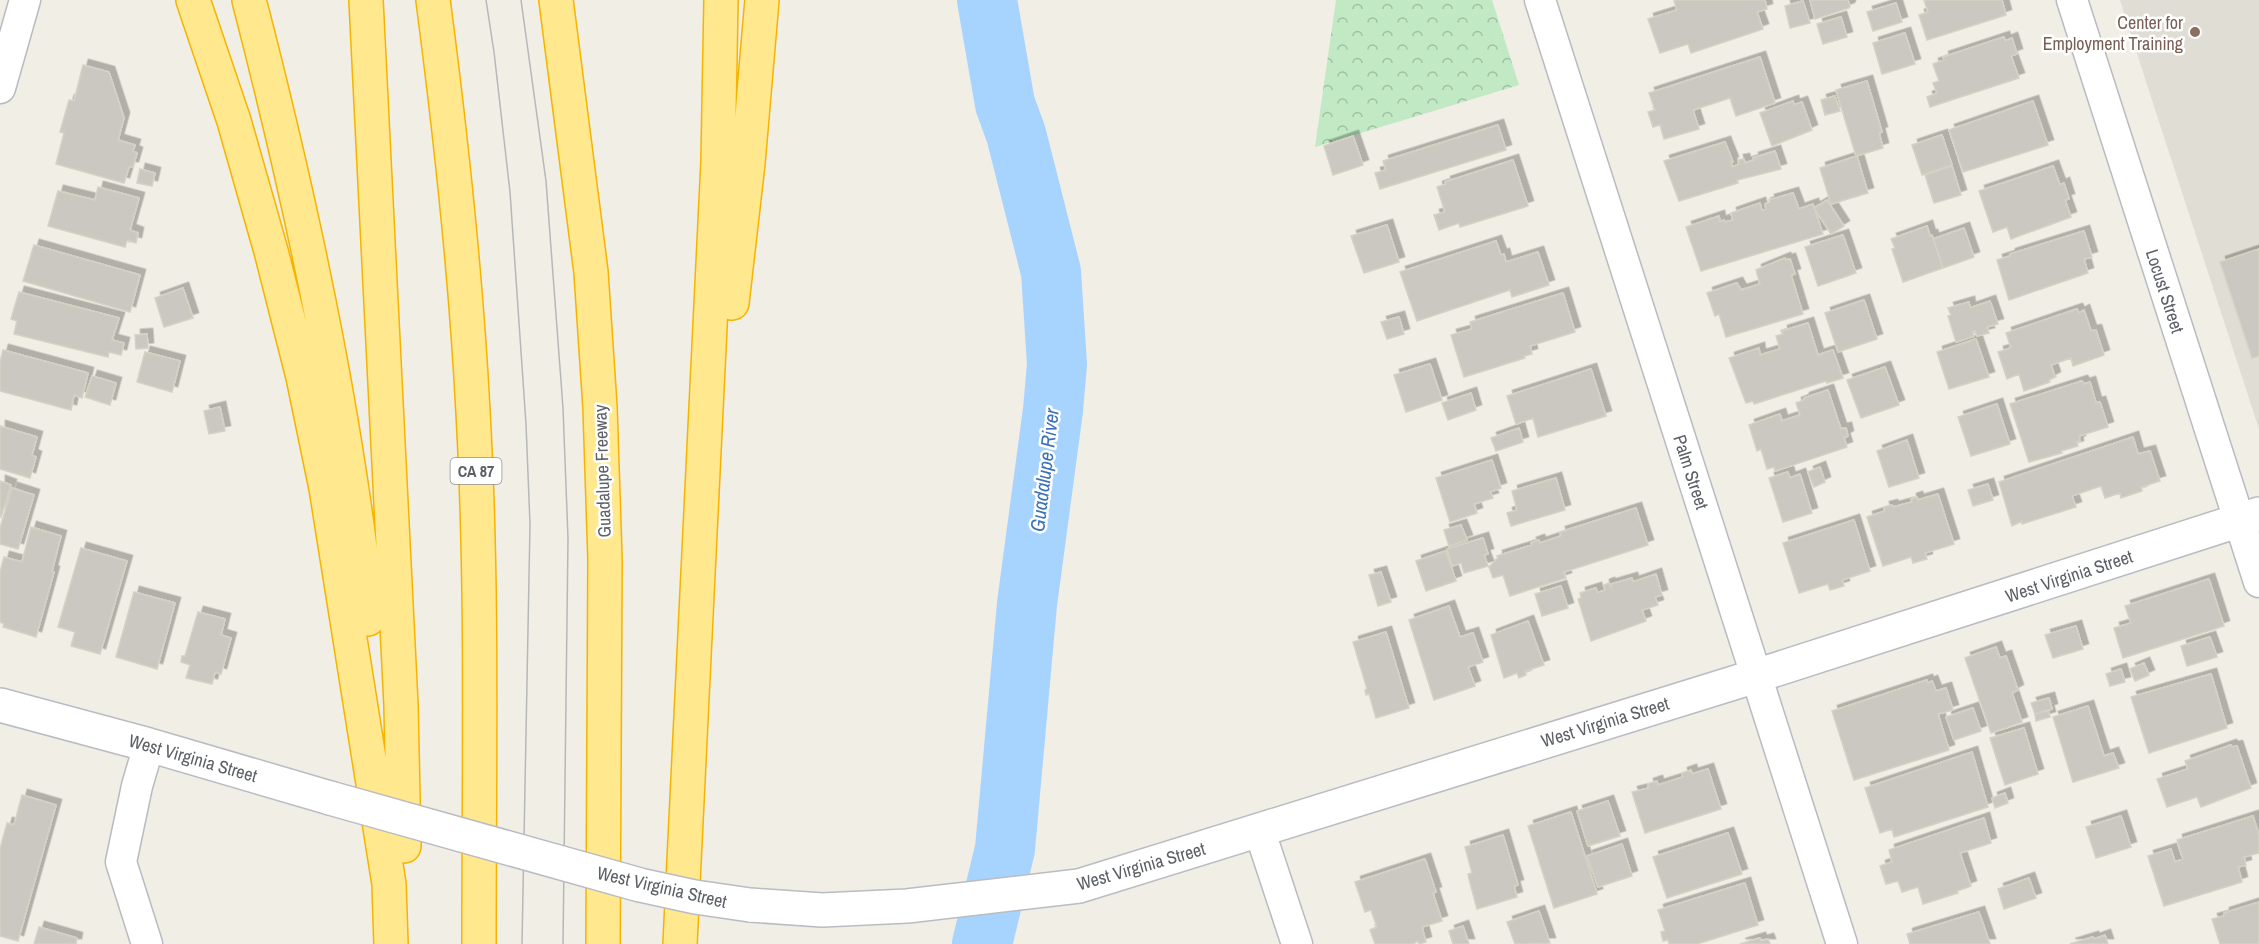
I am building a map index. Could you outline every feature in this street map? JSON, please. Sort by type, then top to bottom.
[{"type":"highway","points":[[193,0],[234,121],[271,251],[303,377],[326,488],[389,884]]},
{"type":"highway","points":[[249,0],[308,246],[351,483],[367,604],[389,884],[391,944]]},
{"type":"highway","points":[[366,0],[400,694],[407,944]]},
{"type":"highway","name":"CA 87","points":[[433,0],[450,123],[463,258],[474,413],[479,558],[479,944]]},
{"type":"highway","name":"Guadalupe Freeway","points":[[556,0],[591,272],[600,407],[605,559],[603,944]]},
{"type":"highway","points":[[680,944],[701,546],[718,162],[722,0]]},
{"type":"highway","points":[[701,546],[735,278],[762,0]]},
{"type":"street","points":[[0,88],[25,0]]},
{"type":"street","name":"Palm Street","points":[[1540,0],[1842,944]]},
{"type":"street","name":"Locust Street","points":[[2072,0],[2249,517],[2259,582]]},
{"type":"street","name":"West Virginia Street","points":[[0,705],[149,745],[640,885],[695,897],[750,905],[822,910],[907,906],[1079,886],[1229,841],[1259,828],[1756,676],[2249,517]]},
{"type":"street","points":[[147,944],[121,862],[137,786],[149,745]]},
{"type":"street","points":[[1259,828],[1297,944]]},
{"type":"shaded area","points":[[2120,0],[2259,0],[2259,429],[2151,97]]},
{"type":"green space","points":[[1336,0],[1492,0],[1519,85],[1315,147]]},
{"type":"building","points":[[1765,0],[1767,9],[1757,12],[1763,29],[1691,53],[1688,44],[1660,53],[1648,19],[1677,10],[1674,1]]},
{"type":"building","points":[[1810,0],[1848,0],[1850,6],[1815,19]]},
{"type":"building","points":[[1924,0],[2002,0],[2006,15],[1927,40],[1919,15],[1928,12]]},
{"type":"building","points":[[1803,1],[1810,23],[1790,28],[1785,6]]},
{"type":"building","points":[[1896,3],[1902,22],[1873,31],[1867,12]]},
{"type":"building","points":[[1841,17],[1847,37],[1823,44],[1817,24]]},
{"type":"building","points":[[1905,33],[1915,64],[1882,74],[1873,43]]},
{"type":"building","points":[[2004,37],[2005,41],[2012,38],[2017,54],[2011,56],[2019,78],[1930,107],[1927,97],[1937,93],[1933,83],[1939,81],[1933,64],[1944,60],[1943,57]]},
{"type":"building","points":[[1760,57],[1775,103],[1736,116],[1730,98],[1693,110],[1699,129],[1664,139],[1660,125],[1653,127],[1648,112],[1655,110],[1649,93]]},
{"type":"building","points":[[83,65],[109,72],[124,118],[118,140],[135,145],[133,151],[137,153],[133,167],[129,167],[124,183],[56,164],[64,133],[60,132],[69,100],[74,101]]},
{"type":"building","points":[[1867,81],[1882,132],[1879,133],[1883,148],[1856,156],[1836,90]]},
{"type":"building","points":[[1835,96],[1840,111],[1825,115],[1821,100]]},
{"type":"building","points":[[1793,101],[1794,105],[1802,102],[1812,130],[1772,146],[1760,113]]},
{"type":"building","points":[[2033,101],[2048,145],[1963,172],[1949,130]]},
{"type":"building","points":[[1498,125],[1506,150],[1380,189],[1375,173],[1386,170],[1383,161]]},
{"type":"building","points":[[1942,135],[1952,165],[1922,175],[1912,145]]},
{"type":"building","points":[[1353,136],[1363,165],[1333,175],[1324,146]]},
{"type":"building","points":[[1725,142],[1733,162],[1731,162],[1732,167],[1739,164],[1738,160],[1744,159],[1745,163],[1775,151],[1781,169],[1737,180],[1738,183],[1679,201],[1664,161]]},
{"type":"building","points":[[1857,156],[1868,193],[1831,204],[1820,168]]},
{"type":"building","points":[[1513,160],[1528,206],[1460,227],[1459,223],[1439,230],[1434,215],[1445,212],[1437,187],[1446,184],[1445,182]]},
{"type":"building","points":[[1952,166],[1961,195],[1934,203],[1925,175]]},
{"type":"building","points":[[2053,166],[2060,185],[2064,183],[2069,199],[2065,200],[2071,217],[2011,239],[2007,227],[1993,232],[1979,191]]},
{"type":"building","points":[[140,169],[155,173],[152,186],[137,183]]},
{"type":"building","points":[[98,187],[139,198],[130,230],[138,233],[136,243],[127,240],[125,247],[48,226],[58,191],[95,200]]},
{"type":"building","points":[[1793,193],[1799,209],[1813,204],[1823,234],[1701,271],[1686,227],[1719,216],[1720,222],[1733,220],[1731,213],[1760,203],[1762,211],[1766,209],[1765,204],[1770,202],[1769,200]]},
{"type":"building","points":[[1827,200],[1844,226],[1831,234],[1814,208]]},
{"type":"building","points":[[1387,225],[1399,262],[1364,273],[1351,236]]},
{"type":"building","points":[[1927,226],[1943,268],[1903,282],[1891,239]]},
{"type":"building","points":[[1964,228],[1974,257],[1943,268],[1933,239]]},
{"type":"building","points":[[2084,231],[2092,257],[2084,259],[2088,273],[2009,300],[1997,260]]},
{"type":"building","points":[[1843,235],[1856,273],[1818,286],[1805,247]]},
{"type":"building","points":[[1496,241],[1506,262],[1538,252],[1549,285],[1512,297],[1510,290],[1417,321],[1400,272]]},
{"type":"building","points":[[34,245],[140,275],[130,312],[23,281]]},
{"type":"building","points":[[2259,249],[2259,356],[2252,358],[2220,262]]},
{"type":"building","points":[[1785,258],[1790,259],[1795,274],[1791,275],[1803,314],[1726,337],[1719,314],[1715,316],[1707,293],[1737,283],[1741,290],[1760,284],[1756,270]]},
{"type":"building","points":[[183,288],[193,318],[164,327],[155,298]]},
{"type":"building","points":[[19,292],[119,318],[112,340],[124,343],[121,355],[109,352],[108,357],[14,334],[17,321],[11,319]]},
{"type":"building","points":[[1563,293],[1575,332],[1530,346],[1532,354],[1524,356],[1525,358],[1464,377],[1451,335],[1472,329],[1470,322]]},
{"type":"building","points":[[1864,300],[1877,339],[1838,352],[1825,313]]},
{"type":"building","points":[[1990,301],[1998,324],[1987,327],[1989,333],[1977,336],[1975,331],[1972,332],[1974,336],[1956,342],[1948,316],[1951,315],[1948,308],[1969,302],[1970,308]]},
{"type":"building","points":[[2077,309],[2079,313],[2084,310],[2091,331],[2096,330],[2104,355],[2073,366],[2071,358],[2051,365],[2055,377],[2049,380],[2050,382],[2024,391],[2019,374],[2007,379],[1998,352],[2011,348],[2006,333]]},
{"type":"building","points":[[1399,317],[1404,334],[1387,339],[1381,322]]},
{"type":"building","points":[[1808,323],[1818,355],[1833,350],[1843,378],[1827,383],[1826,381],[1754,404],[1753,401],[1746,403],[1729,358],[1759,348],[1760,355],[1780,349],[1776,336],[1783,334],[1782,331]]},
{"type":"building","points":[[147,334],[148,348],[136,349],[135,335]]},
{"type":"building","points":[[1976,339],[1989,377],[1949,389],[1937,352]]},
{"type":"building","points":[[3,350],[88,373],[82,398],[74,395],[71,410],[0,391],[0,362]]},
{"type":"building","points":[[145,352],[180,361],[172,392],[137,382]]},
{"type":"building","points":[[1430,364],[1442,400],[1406,412],[1394,375]]},
{"type":"building","points":[[1885,367],[1899,405],[1861,418],[1847,380]]},
{"type":"building","points":[[1591,369],[1606,416],[1538,437],[1533,418],[1516,424],[1507,396]]},
{"type":"building","points":[[92,376],[116,383],[110,405],[85,397]]},
{"type":"building","points":[[2082,381],[2084,384],[2090,382],[2096,403],[2100,402],[2108,427],[2079,436],[2078,446],[2029,462],[2010,404]]},
{"type":"building","points":[[1828,390],[1841,429],[1846,428],[1848,436],[1844,438],[1847,447],[1775,471],[1774,467],[1767,469],[1761,449],[1757,451],[1749,425],[1780,414],[1782,421],[1800,415],[1796,403]]},
{"type":"building","points":[[1471,393],[1476,410],[1448,420],[1442,403]]},
{"type":"building","points":[[1997,404],[2010,444],[1971,456],[1958,417]]},
{"type":"building","points":[[220,407],[225,431],[209,434],[204,411]]},
{"type":"building","points":[[0,426],[37,437],[32,455],[36,457],[30,478],[0,469]]},
{"type":"building","points":[[1519,428],[1523,442],[1496,451],[1491,438]]},
{"type":"building","points":[[2133,437],[2138,454],[2150,451],[2160,481],[2141,487],[2142,491],[2121,498],[2120,493],[2105,498],[2101,486],[2072,496],[2076,507],[2022,524],[2022,521],[2012,526],[1999,482]]},
{"type":"building","points":[[1907,440],[1919,478],[1889,487],[1877,451]]},
{"type":"building","points":[[1492,460],[1501,488],[1490,492],[1493,498],[1474,504],[1477,513],[1450,522],[1436,478]]},
{"type":"building","points":[[1820,467],[1825,482],[1814,487],[1808,472]]},
{"type":"building","points":[[1788,472],[1790,478],[1800,474],[1812,513],[1783,522],[1769,478]]},
{"type":"building","points":[[1556,478],[1565,510],[1511,526],[1507,513],[1517,510],[1512,491]]},
{"type":"building","points":[[0,481],[11,485],[1,517],[0,516]]},
{"type":"building","points":[[1988,484],[1993,500],[1973,506],[1968,490]]},
{"type":"building","points":[[12,488],[34,495],[18,549],[0,544],[0,528]]},
{"type":"building","points":[[1938,494],[1954,544],[1925,553],[1927,559],[1913,563],[1911,557],[1883,566],[1867,517],[1885,511],[1884,507],[1892,505],[1893,507],[1912,502],[1911,499],[1917,497],[1918,500]]},
{"type":"building","points":[[1636,508],[1648,545],[1564,572],[1566,578],[1510,596],[1503,575],[1493,578],[1489,567],[1498,558],[1497,556],[1532,545],[1531,543],[1539,540],[1540,543],[1561,536],[1560,532]]},
{"type":"building","points":[[1854,520],[1870,571],[1842,580],[1844,586],[1830,590],[1828,584],[1799,593],[1783,543]]},
{"type":"building","points":[[1461,525],[1467,540],[1449,546],[1444,530]]},
{"type":"building","points":[[31,527],[61,536],[52,571],[54,572],[36,637],[3,627],[4,624],[0,622],[0,572],[4,557],[22,562]]},
{"type":"building","points":[[1483,538],[1488,554],[1484,555],[1488,566],[1464,573],[1461,563],[1452,566],[1447,549]]},
{"type":"building","points":[[81,548],[127,561],[100,654],[71,646],[75,632],[58,627]]},
{"type":"building","points":[[1446,551],[1456,581],[1426,591],[1416,561]]},
{"type":"building","points":[[1381,572],[1391,602],[1378,606],[1369,575]]},
{"type":"building","points":[[1656,574],[1662,595],[1655,597],[1658,605],[1642,610],[1646,621],[1591,641],[1578,599],[1581,598],[1580,593],[1596,588],[1597,593],[1605,590],[1604,585],[1609,583],[1611,588],[1611,584],[1632,578],[1633,582]]},
{"type":"building","points":[[2209,579],[2224,626],[2123,658],[2114,628],[2131,623],[2125,606]]},
{"type":"building","points":[[1561,586],[1568,608],[1542,616],[1535,594]]},
{"type":"building","points":[[134,592],[175,603],[157,669],[116,657]]},
{"type":"building","points":[[1449,606],[1460,637],[1473,633],[1483,662],[1468,667],[1475,686],[1434,700],[1409,620]]},
{"type":"building","points":[[198,612],[225,619],[221,635],[231,638],[221,674],[215,672],[212,684],[186,678],[190,665],[181,662],[182,656],[185,656]]},
{"type":"building","points":[[1528,621],[1544,665],[1525,671],[1526,675],[1519,678],[1517,673],[1504,678],[1491,635]]},
{"type":"building","points":[[2076,626],[2083,649],[2053,658],[2045,635]]},
{"type":"building","points":[[1386,632],[1409,708],[1376,718],[1369,694],[1366,695],[1365,690],[1367,689],[1353,642]]},
{"type":"building","points":[[2210,637],[2217,657],[2187,666],[2181,646]]},
{"type":"building","points":[[1996,647],[2000,658],[2006,656],[2018,690],[2012,693],[2022,722],[1991,733],[1965,658]]},
{"type":"building","points":[[2144,663],[2149,675],[2135,681],[2130,669]]},
{"type":"building","points":[[2121,669],[2125,682],[2110,686],[2106,674]]},
{"type":"building","points":[[2211,674],[2227,728],[2149,753],[2131,697]]},
{"type":"building","points":[[1927,680],[1928,683],[1932,681],[1936,691],[1946,688],[1953,710],[1938,714],[1949,750],[1854,780],[1832,711]]},
{"type":"building","points":[[2049,698],[2052,709],[2035,714],[2031,703]]},
{"type":"building","points":[[2088,706],[2104,756],[2113,753],[2119,768],[2073,782],[2053,717]]},
{"type":"building","points":[[1973,708],[1981,731],[1954,740],[1946,717]]},
{"type":"building","points":[[2048,710],[2050,717],[2036,721],[2035,714]]},
{"type":"building","points":[[2024,728],[2038,774],[2005,785],[1990,738]]},
{"type":"building","points":[[2231,745],[2232,747],[2237,746],[2251,788],[2201,807],[2197,797],[2167,807],[2157,779],[2188,769],[2185,761]]},
{"type":"building","points":[[1972,752],[1988,807],[1894,837],[1892,829],[1880,833],[1865,788]]},
{"type":"building","points":[[1708,769],[1721,809],[1645,833],[1632,792],[1649,788],[1648,784],[1657,781],[1658,785],[1683,777],[1682,773],[1691,770],[1692,774]]},
{"type":"building","points":[[2005,793],[2008,803],[1995,808],[1992,798]]},
{"type":"building","points":[[22,795],[56,805],[18,941],[0,936],[0,849],[7,823],[14,825]]},
{"type":"building","points":[[1608,801],[1620,836],[1588,846],[1577,811]]},
{"type":"building","points":[[1571,812],[1597,894],[1554,908],[1528,826]]},
{"type":"building","points":[[2121,816],[2131,847],[2096,858],[2086,827]]},
{"type":"building","points":[[2253,816],[2259,835],[2259,853],[2244,857],[2246,865],[2238,867],[2242,882],[2164,906],[2148,856],[2171,849],[2175,862],[2183,859],[2177,840]]},
{"type":"building","points":[[1984,818],[1991,843],[1960,853],[1971,886],[1957,891],[1958,893],[1923,904],[1918,887],[1902,892],[1898,881],[1886,884],[1880,866],[1892,862],[1889,850]]},
{"type":"building","points":[[1728,833],[1742,874],[1667,898],[1653,857]]},
{"type":"building","points":[[1503,835],[1518,885],[1514,886],[1517,897],[1477,909],[1468,874],[1472,873],[1465,847]]},
{"type":"building","points":[[1622,844],[1632,876],[1598,887],[1587,856]]},
{"type":"building","points":[[1425,859],[1436,892],[1433,893],[1442,921],[1422,927],[1426,942],[1375,944],[1370,930],[1377,927],[1371,910],[1365,912],[1355,882]]},
{"type":"building","points":[[2029,878],[2036,898],[2004,909],[1998,889]]},
{"type":"building","points":[[1745,883],[1758,925],[1697,944],[1669,944],[1668,940],[1663,941],[1661,932],[1665,931],[1658,910]]},
{"type":"building","points":[[2259,902],[2259,944],[2220,944],[2212,919]]},
{"type":"building","points":[[1539,911],[1550,943],[1515,944],[1507,922]]},
{"type":"building","points":[[1979,912],[1990,944],[1910,944],[1907,934]]},
{"type":"building","points":[[1463,926],[1469,944],[1453,944],[1449,931]]},
{"type":"building","points":[[39,927],[77,938],[76,944],[34,944]]},
{"type":"building","points":[[2105,935],[2108,944],[2070,944],[2093,937],[2094,939]]},
{"type":"building","points":[[1760,938],[1761,941],[1768,939],[1770,944],[1740,944]]},
{"type":"waterway","name":"Guadalupe River","points":[[982,944],[1005,849],[1027,604],[1057,364],[1051,272],[1016,134],[1005,104],[987,0]]},
{"type":"tram line","points":[[486,0],[510,192],[526,424],[530,524],[522,944]]},
{"type":"tram line","points":[[521,0],[546,181],[563,408],[568,538],[563,944]]},
{"type":"place","name":"Center for Employment Training","points":[[2195,32]]}]
